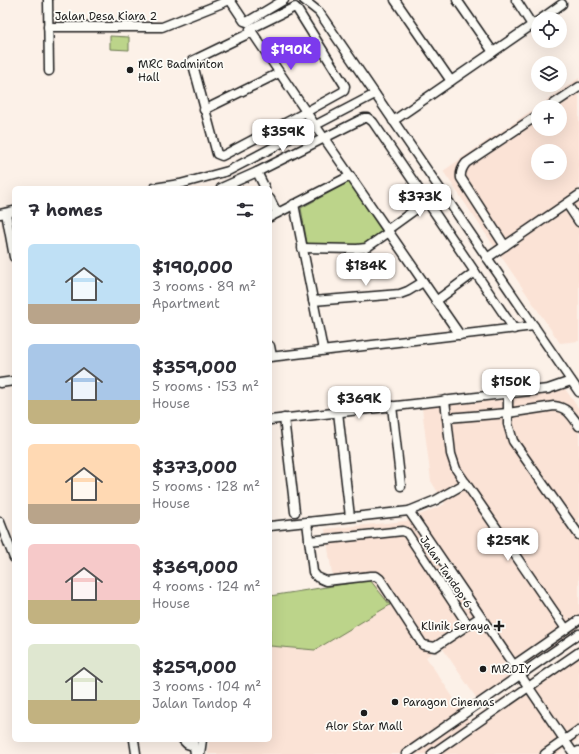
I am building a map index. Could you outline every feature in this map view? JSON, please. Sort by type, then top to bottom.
[{"type":"main road","points":[[575,754],[579,752]]},
{"type":"street","points":[[48,0],[49,71]]},
{"type":"street","points":[[230,0],[244,20],[248,22],[284,0]]},
{"type":"street","name":"Jalan Desa Kiara 2","points":[[48,27],[162,27],[230,0]]},
{"type":"street","points":[[304,0],[319,12],[579,392]]},
{"type":"street","points":[[395,0],[451,81]]},
{"type":"street","points":[[457,0],[493,52]]},
{"type":"street","points":[[516,0],[531,18]]},
{"type":"street","points":[[551,12],[562,4]]},
{"type":"street","points":[[252,32],[193,60],[192,64],[217,154],[220,156],[306,112],[344,91],[345,89],[297,8],[292,8],[250,29],[252,32],[279,73],[306,112],[324,138],[436,301],[460,335]]},
{"type":"street","points":[[393,121],[531,26]]},
{"type":"street","points":[[204,110],[279,73]]},
{"type":"street","points":[[560,100],[579,87]]},
{"type":"street","points":[[176,186],[228,171],[375,94]]},
{"type":"street","points":[[226,186],[257,172],[364,118],[368,118],[373,122],[428,201],[514,329]]},
{"type":"street","points":[[505,246],[461,178],[460,173],[466,163],[531,120]]},
{"type":"street","points":[[257,172],[264,186]]},
{"type":"street","points":[[273,215],[350,176]]},
{"type":"street","points":[[302,248],[366,248],[441,191]]},
{"type":"street","points":[[487,258],[579,195]]},
{"type":"street","points":[[294,204],[323,350]]},
{"type":"street","points":[[567,204],[579,222]]},
{"type":"street","points":[[7,213],[12,244]]},
{"type":"street","points":[[436,301],[475,272]]},
{"type":"street","points":[[313,302],[400,294],[423,282]]},
{"type":"street","points":[[272,356],[534,326]]},
{"type":"street","points":[[0,383],[12,381]]},
{"type":"street","points":[[272,420],[508,394],[553,388],[571,381]]},
{"type":"street","points":[[508,394],[510,432],[513,441],[579,535]]},
{"type":"street","points":[[445,400],[453,462],[456,469],[566,629]]},
{"type":"street","points":[[392,406],[401,486]]},
{"type":"street","points":[[447,418],[508,413],[554,406],[560,407],[570,413],[579,426]]},
{"type":"street","points":[[338,412],[350,517]]},
{"type":"street","points":[[284,418],[295,512]]},
{"type":"street","points":[[272,526],[409,510],[436,500],[466,483]]},
{"type":"street","points":[[409,510],[418,526],[575,754]]},
{"type":"street","points":[[0,522],[4,542],[12,555]]},
{"type":"street","points":[[307,522],[313,572],[326,581],[376,576],[380,579],[423,645],[435,647],[480,617]]},
{"type":"street","points":[[407,533],[418,526]]},
{"type":"street","name":"Jalan Tandop 6","points":[[309,541],[400,530],[407,533],[468,625]]},
{"type":"street","points":[[514,666],[579,620]]},
{"type":"street","points":[[406,754],[579,634]]},
{"type":"street","points":[[432,754],[579,652]]},
{"type":"street","points":[[545,754],[579,730]]},
{"type":"street","points":[[134,742],[136,753]]},
{"type":"street","points":[[184,742],[194,747]]},
{"type":"street","points":[[200,754],[202,742]]},
{"type":"shaded area","points":[[579,78],[579,341],[560,343],[443,171],[531,111],[531,136],[567,136],[567,100],[547,100],[559,92],[567,92],[567,86]]},
{"type":"shaded area","points":[[561,383],[579,409],[579,629],[477,699],[441,646],[426,657],[469,721],[579,645],[579,739],[557,754],[208,754],[209,742],[272,742],[272,646],[315,650],[370,580],[334,586],[325,529],[406,521],[445,504],[431,481],[421,400]]},
{"type":"green space","points":[[110,36],[129,37],[129,50],[110,49]]},
{"type":"green space","points":[[349,182],[383,233],[365,246],[308,249],[301,208]]},
{"type":"green space","points":[[370,580],[390,605],[315,650],[272,646],[272,596]]},
{"type":"place","name":"MRC Badminton Hall","points":[[130,70]]},
{"type":"place","name":"Klinik Seraya","points":[[499,626]]},
{"type":"place","name":"MR.DIY","points":[[483,669]]},
{"type":"place","name":"Paragon Cinemas","points":[[395,702]]},
{"type":"place","name":"Alor Star Mall","points":[[364,713]]}]
